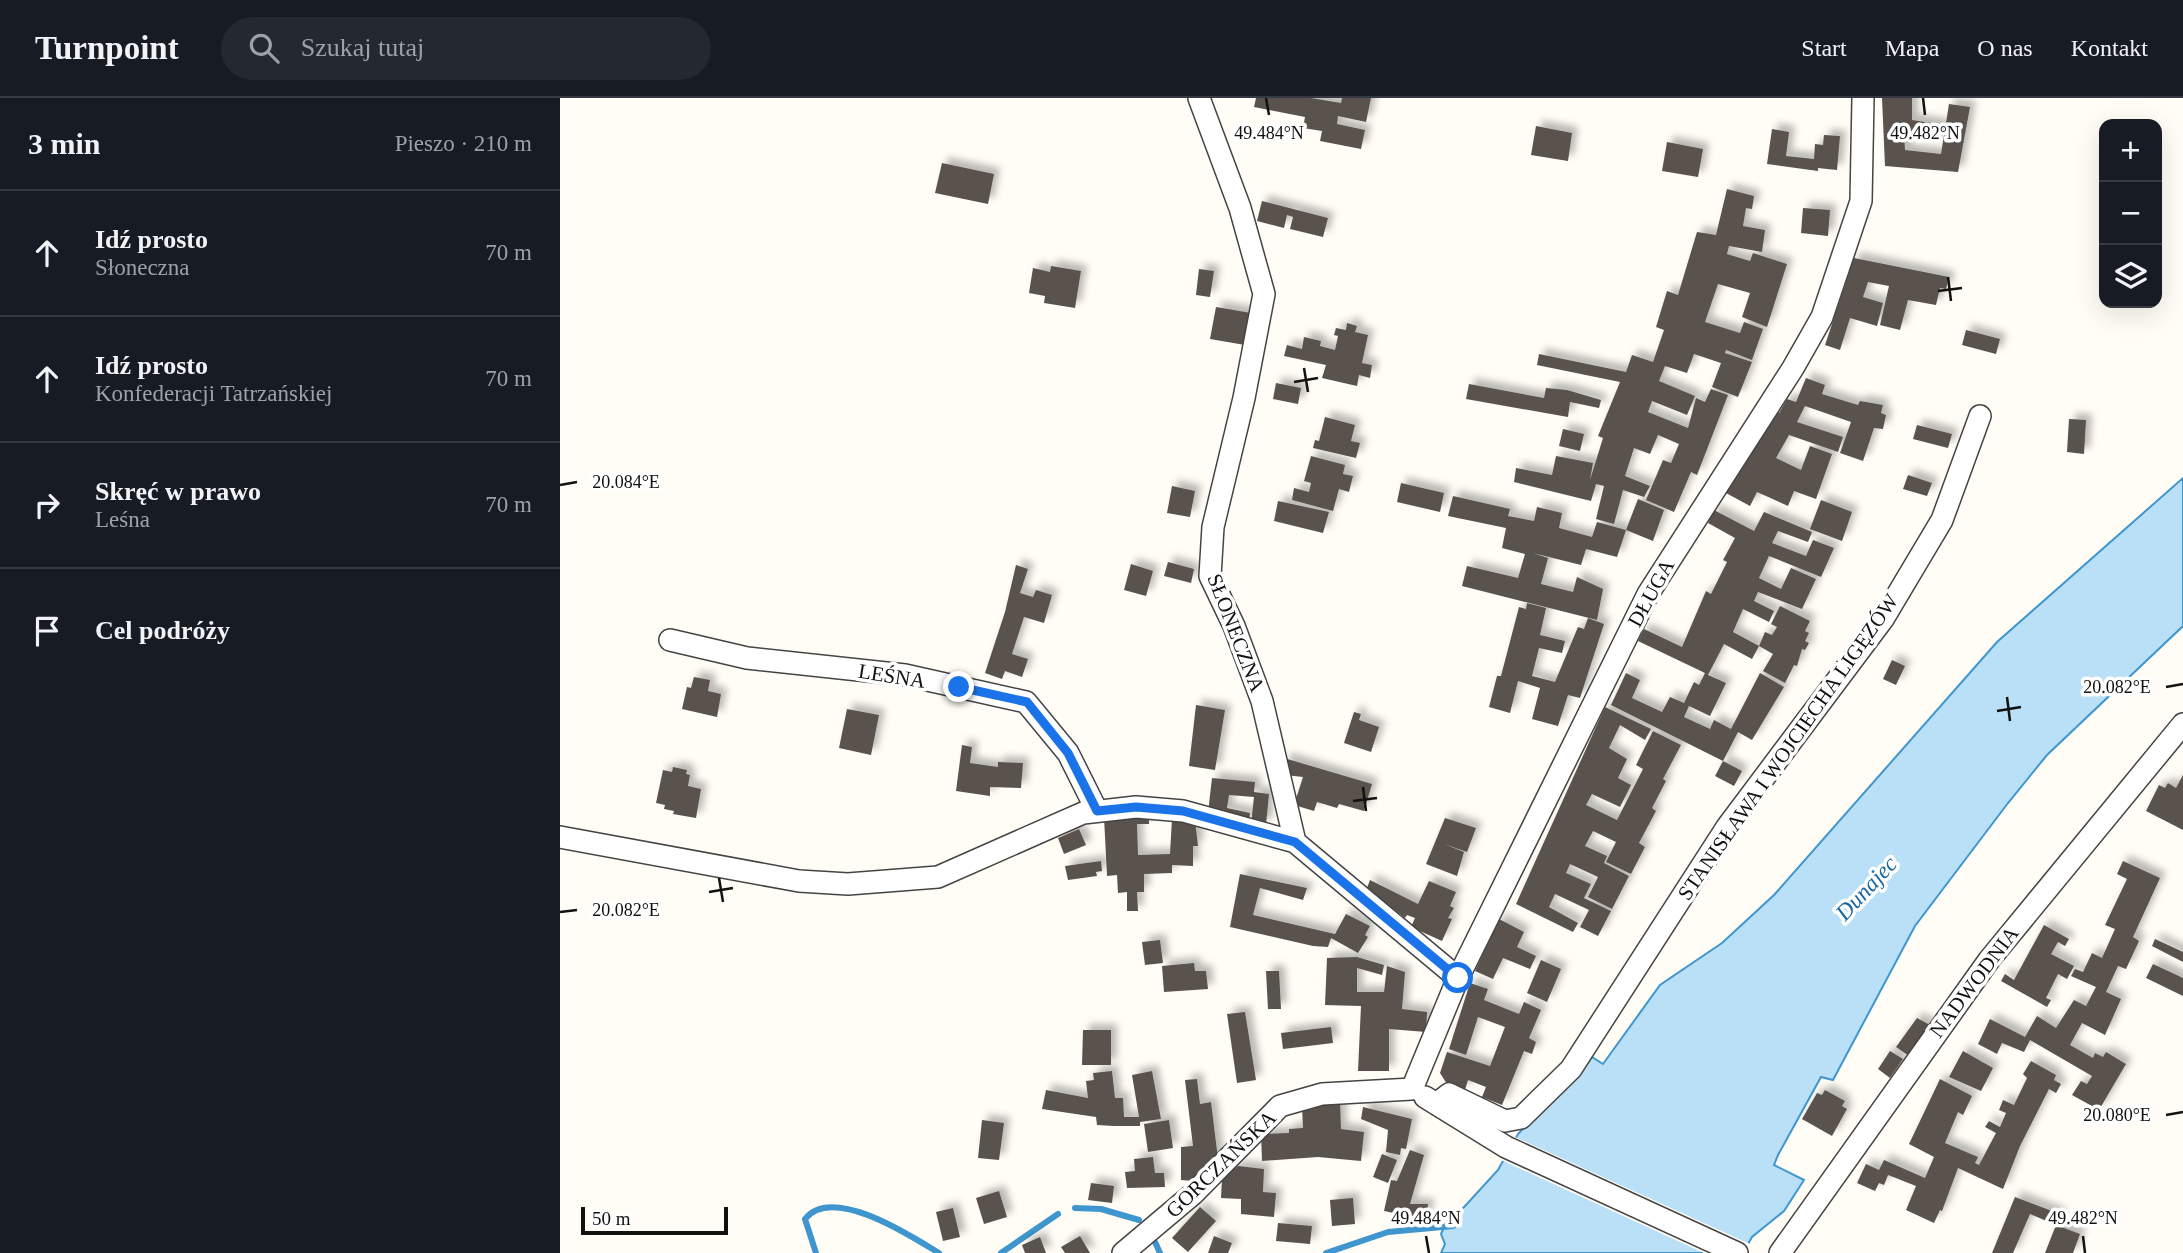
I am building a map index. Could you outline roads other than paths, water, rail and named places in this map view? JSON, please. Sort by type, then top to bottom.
[{"type":"street","name":"SŁONECZNA","points":[[1199,98],[1240,208],[1264,293],[1244,398],[1213,527],[1210,576],[1234,626],[1262,701],[1295,842]]},
{"type":"street","name":"DŁUGA","points":[[1412,1088],[1458,978],[1648,594],[1793,368],[1822,317],[1861,201],[1863,98]]},
{"type":"street","name":"STANISŁAWA I WOJCIECHA LIGĘZÓW","points":[[1436,1104],[1449,1094],[1505,1121],[1521,1118],[1571,1069],[1727,827],[1883,619],[1942,520],[1980,416]]},
{"type":"street","name":"LEŚNA","points":[[670,640],[747,658],[905,675],[1027,702],[1068,753],[1097,811]]},
{"type":"street","name":"NADWODNIA","points":[[1780,1253],[1989,960],[2183,724]]},
{"type":"street","points":[[560,837],[799,881],[848,884],[939,877],[1083,813],[1136,807],[1183,811],[1295,842],[1458,978]]},
{"type":"street","points":[[1412,1088],[1506,1147],[1737,1253]]},
{"type":"street","name":"GORCZAŃSKA","points":[[1123,1253],[1193,1194],[1280,1105],[1322,1094],[1412,1088]]},
{"type":"water","name":"Dunajec","points":[[2183,478],[2183,626],[2047,755],[1915,926],[1833,1080],[1821,1077],[1778,1155],[1774,1165],[1804,1180],[1784,1211],[1752,1237],[1743,1253],[1441,1253],[1445,1244],[1441,1234],[1448,1218],[1455,1217],[1498,1170],[1518,1134],[1592,1057],[1603,1064],[1660,985],[1722,943],[1774,895],[1997,642]]},
{"type":"waterway","points":[[816,1253],[805,1219],[817,1210],[833,1207],[872,1216],[939,1253]]},
{"type":"waterway","points":[[1075,1208],[1101,1209],[1139,1220]]},
{"type":"waterway","points":[[1001,1253],[1058,1214]]},
{"type":"waterway","points":[[1326,1253],[1388,1232],[1453,1226]]},
{"type":"waterway","points":[[1155,1242],[1160,1253]]}]
